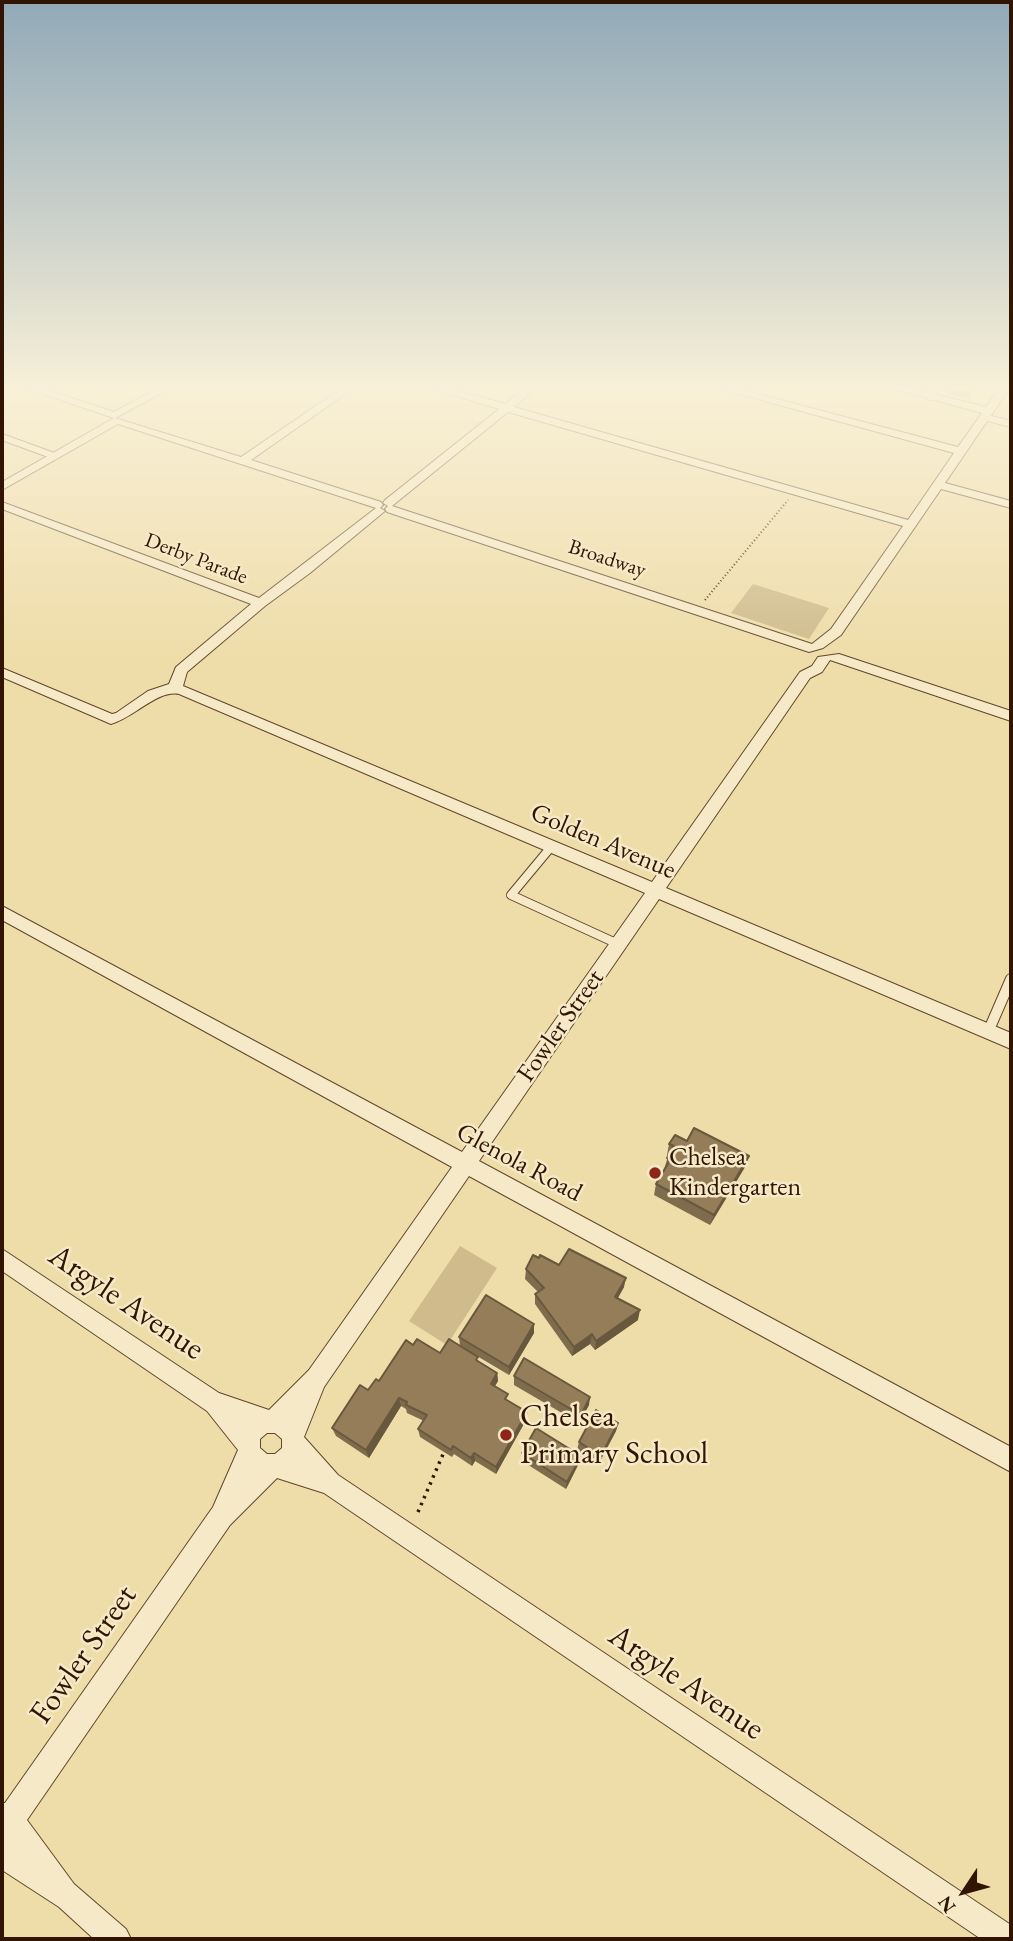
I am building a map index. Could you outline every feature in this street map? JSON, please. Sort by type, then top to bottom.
[{"type":"street","points":[[2,487],[19,477]]},
{"type":"street","name":"Broadway","points":[[293,477],[1011,716]]},
{"type":"street","points":[[2,672],[111,719],[124,716],[159,690],[175,688],[181,670],[260,603],[306,570],[421,477]]},
{"type":"street","points":[[746,477],[910,524]]},
{"type":"street","points":[[820,652],[836,639],[836,632],[942,477]]},
{"type":"street","points":[[937,484],[1011,505]]},
{"type":"street","name":"Derby Parade","points":[[2,505],[260,603]]},
{"type":"street","name":"Fowler Street","points":[[271,1421],[317,1378],[805,675],[817,669],[820,652]]},
{"type":"street","name":"Golden Avenue","points":[[175,688],[1011,1041]]},
{"type":"street","name":"Glenola Road","points":[[2,912],[1011,1460]]},
{"type":"street","name":"Argyle Avenue","points":[[2,1259],[212,1402],[249,1447]]},
{"type":"street","name":"Fowler Street","points":[[293,1439],[317,1378]]},
{"type":"street","name":"Argyle Avenue","points":[[212,1402],[271,1421]]},
{"type":"street","points":[[271,1421],[286,1425],[293,1439],[289,1457],[273,1466],[256,1463],[249,1447],[255,1430],[271,1421]]},
{"type":"street","name":"Argyle Avenue","points":[[293,1439],[330,1483],[1006,1939]]},
{"type":"street","name":"Fowler Street","points":[[221,1516],[249,1447]]},
{"type":"street","name":"Fowler Street","points":[[5,1823],[221,1516],[273,1466]]},
{"type":"street","name":"Argyle Avenue","points":[[273,1466],[330,1483]]},
{"type":"street","points":[[5,1823],[69,1897],[116,1939]]},
{"type":"street","points":[[2,1854],[69,1897]]},
{"type":"lane","points":[[551,847],[511,895],[618,944]]},
{"type":"lane","points":[[988,1032],[1011,979]]},
{"type":"path","points":[[696,611],[796,491]]},
{"type":"path","points":[[418,1513],[444,1452]]},
{"type":"shaded area","points":[[753,584],[829,608],[809,639],[731,613]]},
{"type":"shaded area","points":[[460,1246],[497,1268],[447,1345],[409,1321]]},
{"type":"building","points":[[694,1128],[749,1156],[714,1215],[656,1184],[670,1160],[667,1158],[674,1146],[669,1144],[675,1135],[687,1141]]},
{"type":"building","points":[[569,1249],[626,1278],[615,1297],[640,1310],[596,1341],[592,1334],[574,1347],[535,1294],[544,1288],[526,1269],[533,1255],[539,1258],[540,1255],[559,1265]]},
{"type":"building","points":[[486,1295],[534,1324],[509,1367],[459,1337]]},
{"type":"building","points":[[417,1339],[440,1353],[449,1339],[478,1357],[476,1360],[497,1373],[491,1384],[508,1394],[505,1399],[527,1412],[496,1467],[474,1453],[471,1458],[453,1446],[451,1450],[418,1429],[427,1415],[406,1405],[407,1402],[399,1398],[366,1450],[332,1428],[360,1385],[368,1390],[376,1379],[379,1381],[406,1340],[413,1345]]},
{"type":"building","points":[[524,1358],[590,1397],[581,1415],[514,1376]]},
{"type":"building","points":[[596,1410],[618,1423],[601,1456],[579,1442]]},
{"type":"building","points":[[536,1428],[581,1456],[567,1482],[522,1453]]},
{"type":"place","name":"Chelsea Kindergarten","points":[[655,1173]]},
{"type":"place","name":"Chelsea Primary School","points":[[506,1435]]}]
